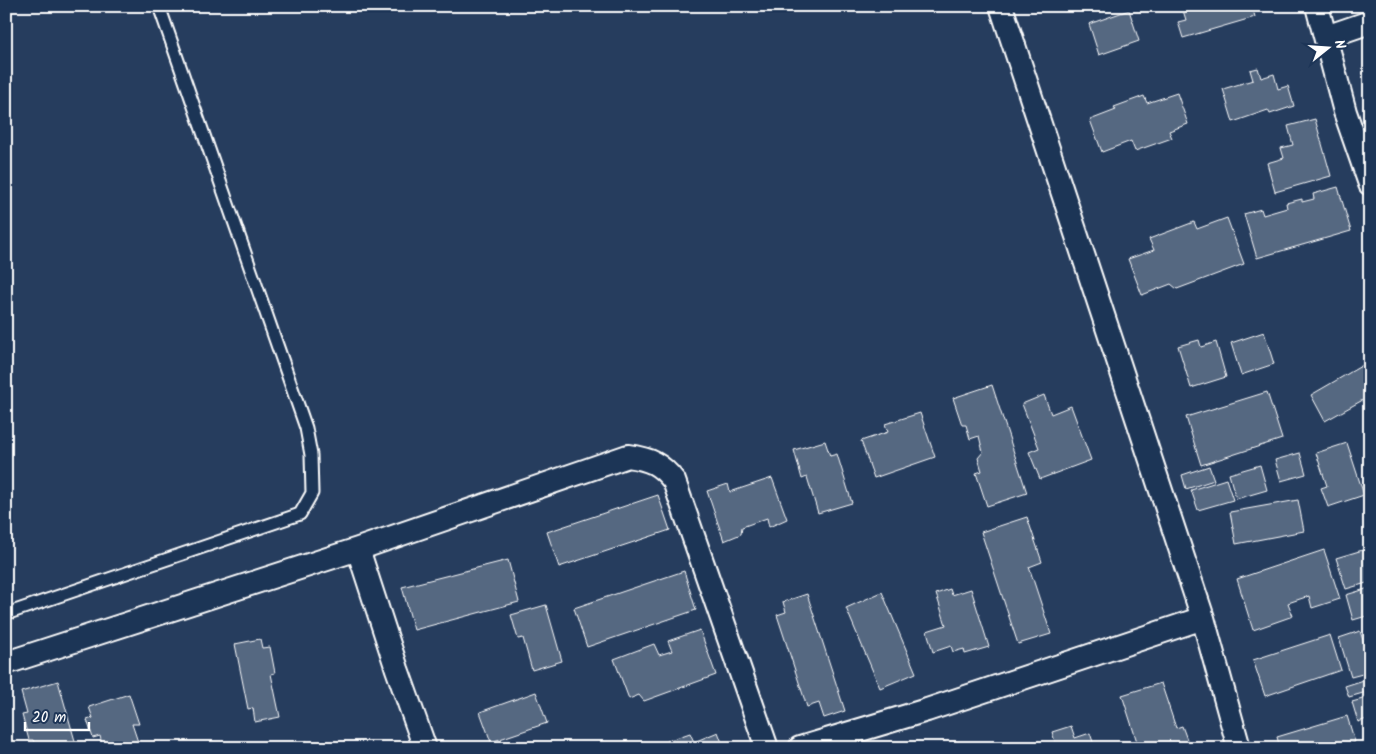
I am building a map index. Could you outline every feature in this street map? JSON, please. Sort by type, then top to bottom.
[{"type":"street","points":[[1001,6],[1203,618],[1239,748]]},
{"type":"street","points":[[1317,6],[1345,112],[1370,184]]},
{"type":"street","points":[[1326,37],[1370,22]]},
{"type":"street","points":[[6,663],[358,549],[628,456],[648,459],[663,467],[674,481],[722,624],[767,748]]},
{"type":"street","points":[[358,549],[425,748]]},
{"type":"street","points":[[800,748],[927,710],[1203,618]]},
{"type":"lane","points":[[6,614],[300,514],[312,493],[310,455],[306,428],[159,6]]},
{"type":"building","points":[[1252,6],[1255,17],[1183,38],[1178,22],[1186,20],[1182,7]]},
{"type":"building","points":[[1129,10],[1139,41],[1099,55],[1089,24]]},
{"type":"building","points":[[1258,68],[1261,78],[1274,74],[1278,89],[1288,86],[1294,106],[1270,114],[1268,110],[1233,122],[1223,89],[1253,80],[1250,70]]},
{"type":"building","points":[[1177,93],[1188,124],[1169,131],[1172,138],[1135,151],[1131,141],[1102,152],[1090,120],[1116,110],[1114,107],[1144,96],[1147,103]]},
{"type":"building","points":[[1315,119],[1331,176],[1275,192],[1267,163],[1284,158],[1281,148],[1293,145],[1288,126]]},
{"type":"building","points":[[1338,187],[1351,231],[1257,258],[1244,214],[1261,209],[1263,215],[1287,208],[1286,203],[1302,199],[1302,202],[1314,199],[1313,194]]},
{"type":"building","points":[[1227,218],[1244,264],[1177,289],[1171,284],[1142,295],[1128,259],[1154,250],[1149,239],[1194,222],[1197,229]]},
{"type":"building","points":[[1264,332],[1274,364],[1241,375],[1231,343]]},
{"type":"building","points":[[1199,340],[1201,347],[1216,342],[1226,377],[1191,388],[1178,346]]},
{"type":"building","points":[[1368,362],[1370,366],[1370,396],[1325,421],[1311,395]]},
{"type":"building","points":[[992,385],[1027,493],[987,506],[976,473],[982,471],[978,458],[983,452],[979,436],[970,439],[966,425],[962,425],[953,398]]},
{"type":"building","points":[[1267,392],[1282,439],[1201,465],[1186,417]]},
{"type":"building","points":[[1044,395],[1051,414],[1071,406],[1091,460],[1040,479],[1029,452],[1039,448],[1022,404]]},
{"type":"building","points":[[920,413],[935,457],[874,478],[861,441],[888,432],[885,424]]},
{"type":"building","points":[[825,441],[830,456],[837,454],[852,503],[818,513],[807,477],[802,479],[794,450]]},
{"type":"building","points":[[1347,443],[1364,495],[1328,507],[1321,488],[1327,486],[1316,453]]},
{"type":"building","points":[[1300,453],[1306,474],[1281,481],[1275,460]]},
{"type":"building","points":[[1260,465],[1267,490],[1236,499],[1229,474]]},
{"type":"building","points":[[1209,466],[1214,480],[1186,489],[1182,475]]},
{"type":"building","points":[[772,478],[787,519],[769,527],[767,518],[742,527],[741,534],[724,541],[707,491],[728,484],[730,492]]},
{"type":"building","points":[[1226,479],[1233,500],[1198,510],[1191,490]]},
{"type":"building","points":[[658,495],[670,530],[559,567],[547,532]]},
{"type":"building","points":[[1298,500],[1304,531],[1236,544],[1230,512]]},
{"type":"building","points":[[1027,517],[1042,562],[1029,567],[1051,634],[1018,644],[981,532]]},
{"type":"building","points":[[1366,549],[1370,563],[1370,582],[1346,589],[1336,558]]},
{"type":"building","points":[[1324,550],[1340,599],[1312,608],[1309,596],[1288,603],[1293,616],[1253,630],[1237,579]]},
{"type":"building","points":[[508,560],[519,602],[414,630],[402,587]]},
{"type":"building","points":[[684,571],[696,610],[587,647],[574,608]]},
{"type":"building","points":[[1369,588],[1370,615],[1353,620],[1346,595]]},
{"type":"building","points":[[950,589],[952,595],[971,589],[989,647],[965,654],[964,649],[953,652],[951,646],[933,652],[927,631],[946,625],[936,594]]},
{"type":"building","points":[[882,592],[916,673],[880,688],[846,608]]},
{"type":"building","points":[[807,594],[845,711],[824,718],[819,703],[807,707],[777,615],[786,612],[783,602]]},
{"type":"building","points":[[546,605],[562,661],[532,670],[523,638],[518,639],[511,615]]},
{"type":"building","points":[[700,630],[716,675],[644,701],[639,695],[629,699],[614,659],[654,644],[659,655],[672,651],[668,641]]},
{"type":"building","points":[[1360,631],[1370,662],[1370,672],[1351,677],[1339,638]]},
{"type":"building","points":[[1330,635],[1341,670],[1265,696],[1253,660]]},
{"type":"building","points":[[260,639],[262,648],[270,647],[275,673],[271,674],[280,717],[255,722],[253,708],[248,709],[235,644]]},
{"type":"building","points":[[1370,678],[1370,691],[1349,697],[1345,686]]},
{"type":"building","points":[[58,681],[77,748],[36,748],[33,740],[29,740],[22,715],[27,714],[21,692]]},
{"type":"building","points":[[1161,683],[1176,728],[1182,726],[1189,745],[1180,748],[1139,748],[1122,695]]},
{"type":"building","points":[[536,692],[547,723],[491,742],[480,712]]},
{"type":"building","points":[[129,694],[139,724],[132,724],[140,748],[103,748],[100,736],[93,738],[87,720],[93,718],[89,707]]},
{"type":"building","points":[[1370,697],[1370,718],[1358,722],[1352,702]]},
{"type":"building","points":[[1347,716],[1355,742],[1336,748],[1280,748],[1277,737]]},
{"type":"building","points":[[1071,726],[1075,738],[1090,733],[1095,748],[1057,748],[1052,732]]},
{"type":"building","points":[[718,732],[724,748],[670,748],[667,741],[690,733],[694,742]]},
{"type":"building","points":[[307,741],[309,748],[287,748]]}]
